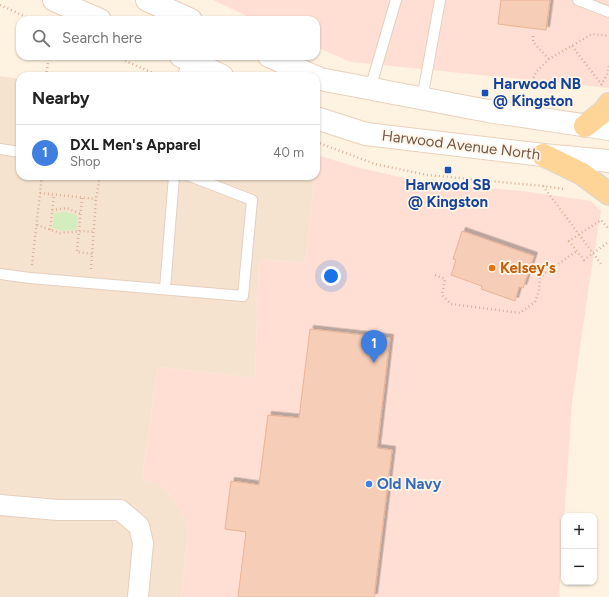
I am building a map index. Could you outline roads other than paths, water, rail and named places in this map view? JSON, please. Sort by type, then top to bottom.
[{"type":"main road","points":[[54,0],[91,16]]},
{"type":"main road","points":[[147,0],[182,16]]},
{"type":"main road","points":[[278,60],[304,72]]},
{"type":"main road","points":[[184,64],[209,72]]},
{"type":"main road","points":[[320,79],[488,111],[609,129]]},
{"type":"main road","points":[[585,126],[603,112],[607,97]]},
{"type":"main road","name":"Harwood Avenue North","points":[[320,119],[366,134],[543,155],[609,161]]},
{"type":"main road","points":[[543,155],[582,174],[609,194]]},
{"type":"street","points":[[0,505],[58,510],[120,510],[139,526],[143,543],[138,597]]},
{"type":"lane","points":[[370,89],[396,0]]},
{"type":"lane","points":[[422,99],[440,0]]},
{"type":"lane","points":[[578,0],[609,12]]},
{"type":"lane","points":[[0,149],[16,151]]},
{"type":"lane","points":[[165,289],[174,180]]},
{"type":"lane","points":[[0,274],[30,278],[243,296],[252,200],[200,180]]},
{"type":"place","name":"Harwood NB @ Kingston","points":[[485,93]]},
{"type":"place","name":"Harwood SB @ Kingston","points":[[448,170]]},
{"type":"place","name":"Kelsey's","points":[[492,268]]},
{"type":"place","name":"DXL Men's Apparel","points":[[374,363]]},
{"type":"place","name":"Old Navy","points":[[369,484]]}]
